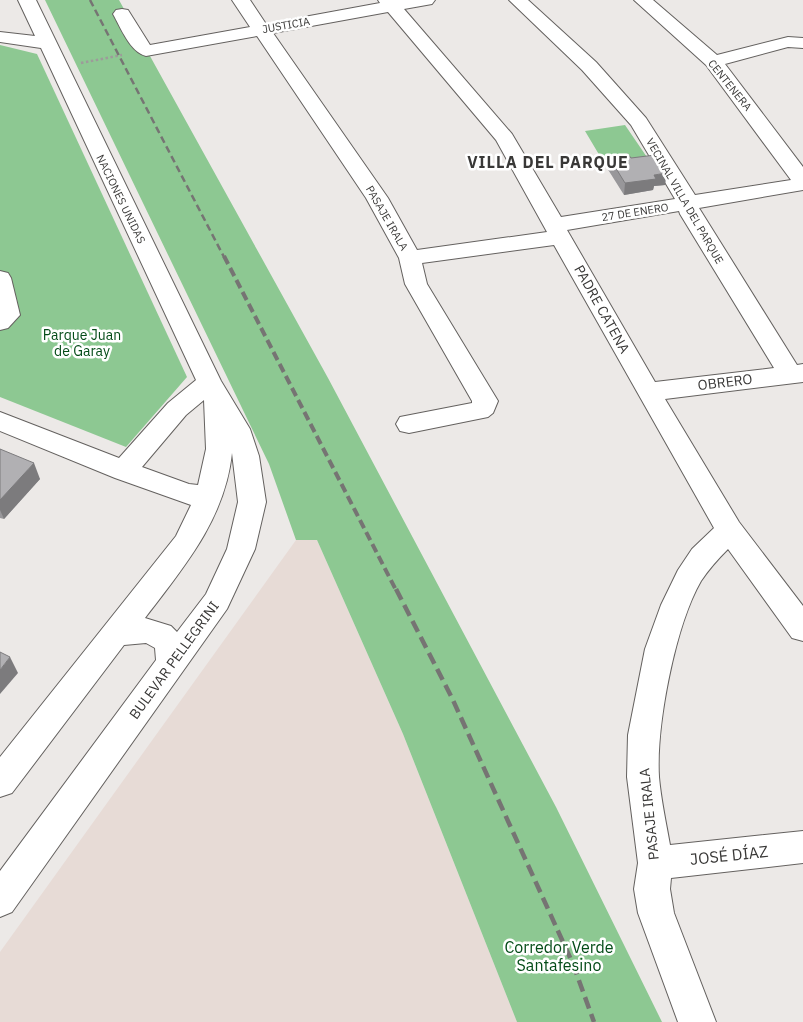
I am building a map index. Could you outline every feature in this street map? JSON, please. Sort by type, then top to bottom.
[{"type":"street","name":"NACIONES UNIDAS","points":[[27,0],[213,389]]},
{"type":"street","name":"PASAJE IRALA","points":[[241,0],[377,198],[410,258],[416,284],[485,401],[484,407],[479,411],[409,424]]},
{"type":"street","name":"JUSTICIA","points":[[122,14],[146,51],[263,30],[390,3],[426,0]]},
{"type":"street","name":"VECINAL VILLA DEL PARQUE","points":[[518,0],[589,66],[633,114],[684,195],[691,214],[796,374]]},
{"type":"street","name":"CENTENERA","points":[[643,0],[713,61],[740,95],[803,183]]},
{"type":"street","name":"PADRE CATENA","points":[[390,3],[500,132],[518,158],[648,392],[729,530],[803,629]]},
{"type":"street","points":[[0,38],[48,43]]},
{"type":"street","points":[[713,61],[788,42],[803,44]]},
{"type":"street","name":"27 DE ENERO","points":[[410,258],[803,183]]},
{"type":"street","points":[[0,278],[4,319]]},
{"type":"street","name":"OBRERO","points":[[648,392],[796,374]]},
{"type":"street","points":[[0,782],[186,544],[208,497],[219,450],[213,389],[176,410],[124,471]]},
{"type":"street","name":"BULEVAR PELLEGRINI","points":[[0,900],[217,601],[241,549],[252,502],[246,456],[237,430],[213,389]]},
{"type":"street","points":[[0,421],[186,494],[208,497]]},
{"type":"street","name":"PASAJE IRALA","points":[[697,1022],[656,913],[652,888],[654,863],[643,777],[644,735],[660,649],[676,605],[688,578],[702,557],[729,530]]},
{"type":"street","points":[[116,635],[133,630],[156,632],[165,637],[170,647],[172,663]]},
{"type":"street","name":"JOSÉ DÍAZ","points":[[654,863],[803,847]]},
{"type":"path","points":[[92,61],[101,58]]},
{"type":"shaded area","points":[[296,540],[317,540],[403,734],[517,1022],[0,1022],[0,952]]},
{"type":"green space","name":"Corredor Verde Santafesino","points":[[45,0],[119,0],[328,378],[556,807],[662,1022],[517,1022],[403,734],[317,540],[296,540],[269,464]]},
{"type":"green space","name":"Parque Juan de Garay","points":[[0,45],[37,54],[187,377],[126,447],[0,397]]},
{"type":"green space","points":[[625,125],[653,166],[607,168],[585,131]]},
{"type":"building","points":[[628,154],[631,158],[655,155],[667,173],[654,175],[656,179],[625,183],[609,157]]},
{"type":"building","points":[[0,449],[34,463],[0,500]]},
{"type":"building","points":[[0,652],[10,657],[0,670]]},
{"type":"railway","points":[[90,0],[224,257]]},
{"type":"railway","points":[[224,256],[396,590]]},
{"type":"railway","points":[[396,589],[452,698],[573,964],[594,1022]]},
{"type":"district","name":"VILLA DEL PARQUE","points":[[548,162]]}]
